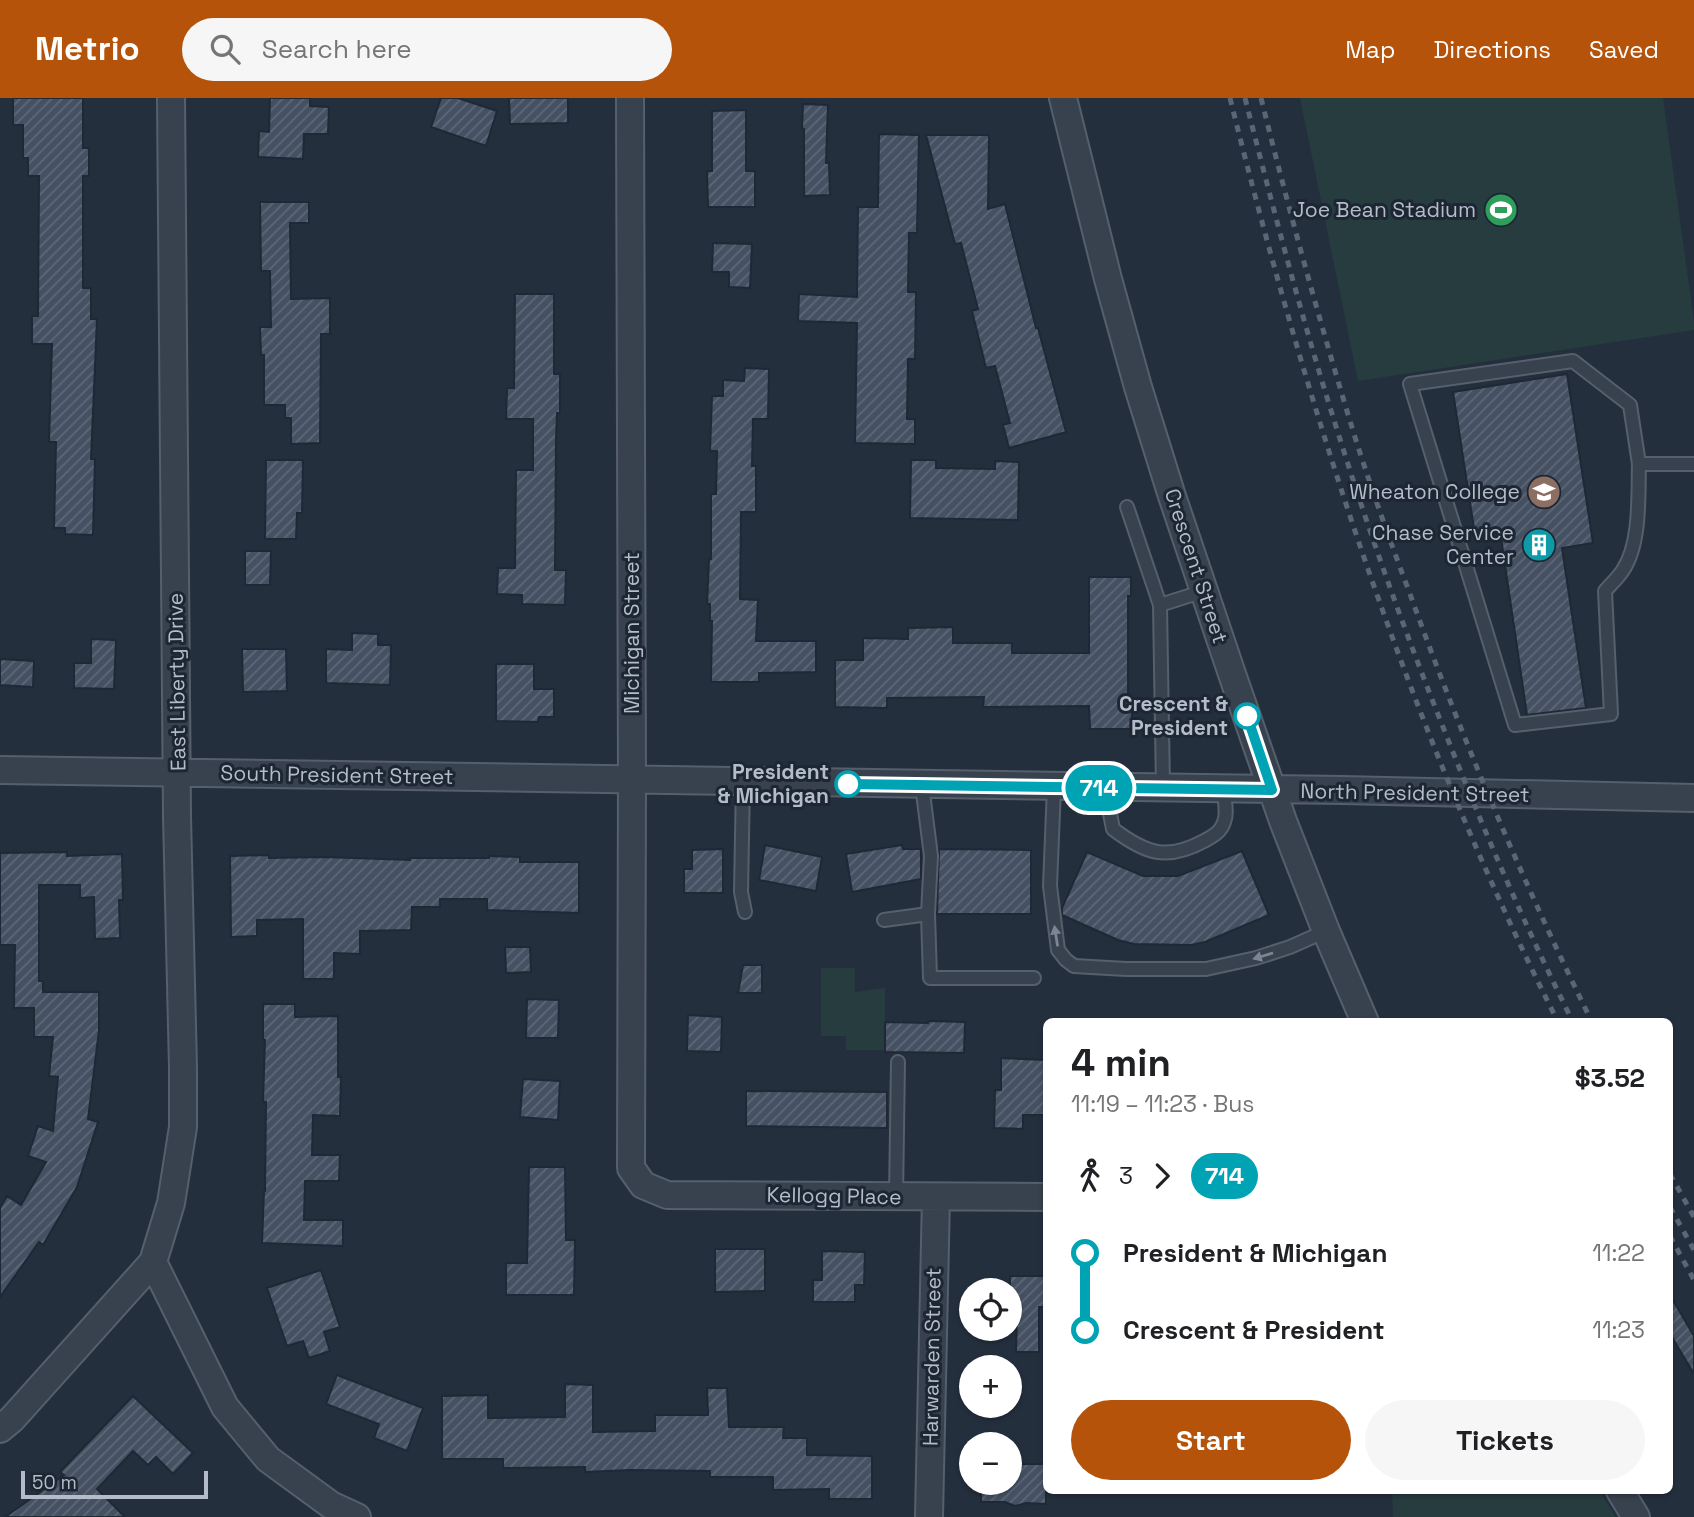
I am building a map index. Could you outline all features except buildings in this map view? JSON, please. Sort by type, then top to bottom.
[{"type":"street","name":"East Liberty Drive","points":[[153,1262],[172,1203],[183,1127],[172,98]]},
{"type":"street","name":"Michigan Street","points":[[630,98],[631,1168]]},
{"type":"street","name":"Crescent Street","points":[[1063,98],[1138,387],[1204,591],[1272,790],[1326,931],[1363,1018]]},
{"type":"street","name":"South President Street","points":[[0,770],[632,780]]},
{"type":"street","name":"North President Street","points":[[632,780],[1694,798]]},
{"type":"street","name":"Kellogg Place","points":[[631,1168],[643,1185],[667,1195],[1043,1197]]},
{"type":"street","name":"Harwarden Street","points":[[929,1517],[936,1197]]},
{"type":"street","points":[[0,1429],[153,1262],[225,1407],[268,1459],[331,1505],[358,1517]]},
{"type":"street","points":[[1622,1494],[1636,1517]]},
{"type":"lane","points":[[1573,361],[1630,405],[1639,464],[1633,545],[1624,569],[1605,591],[1611,713],[1515,725],[1410,384],[1573,361]]},
{"type":"lane","points":[[1639,464],[1694,464]]},
{"type":"lane","points":[[1127,507],[1160,606],[1163,788]]},
{"type":"lane","points":[[1160,606],[1204,591]]},
{"type":"lane","points":[[743,782],[741,892],[745,912]]},
{"type":"lane","points":[[922,785],[931,856],[928,914],[930,978],[1034,978]]},
{"type":"lane","points":[[1055,787],[1050,886],[1058,950],[1074,966],[1206,969],[1256,958],[1326,931]]},
{"type":"lane","points":[[1105,788],[1113,829],[1140,848],[1166,853],[1186,850],[1219,832],[1226,820],[1224,789]]},
{"type":"lane","points":[[884,920],[928,914]]},
{"type":"lane","points":[[896,1197],[898,1062]]},
{"type":"green space","name":"Joe Bean Stadium","points":[[1300,98],[1663,98],[1694,330],[1358,381]]},
{"type":"green space","points":[[821,968],[855,968],[855,992],[885,988],[885,1050],[846,1050],[846,1036],[821,1036]]},
{"type":"green space","points":[[1392,1494],[1602,1494],[1616,1517],[1393,1517]]},
{"type":"railway","points":[[1230,98],[1294,335],[1329,453],[1368,569],[1455,799],[1556,1018]]},
{"type":"railway","points":[[1245,98],[1314,354],[1351,475],[1388,582],[1487,836],[1571,1018]]},
{"type":"railway","points":[[1261,98],[1329,351],[1360,454],[1388,534],[1430,649],[1495,811],[1590,1018]]},
{"type":"railway","points":[[1673,1179],[1694,1217]]},
{"type":"railway","points":[[1673,1212],[1694,1250]]},
{"type":"railway","points":[[1673,1242],[1694,1280]]},
{"type":"bus line","name":"714","points":[[848,784],[1272,790],[1247,716]]},
{"type":"place","name":"Joe Bean Stadium","points":[[1501,210]]},
{"type":"place","name":"Wheaton College","points":[[1544,492]]},
{"type":"place","name":"Chase Service Center","points":[[1539,545]]},
{"type":"place","name":"Crescent & President","points":[[1247,716]]},
{"type":"place","name":"President & Michigan","points":[[848,784]]}]
